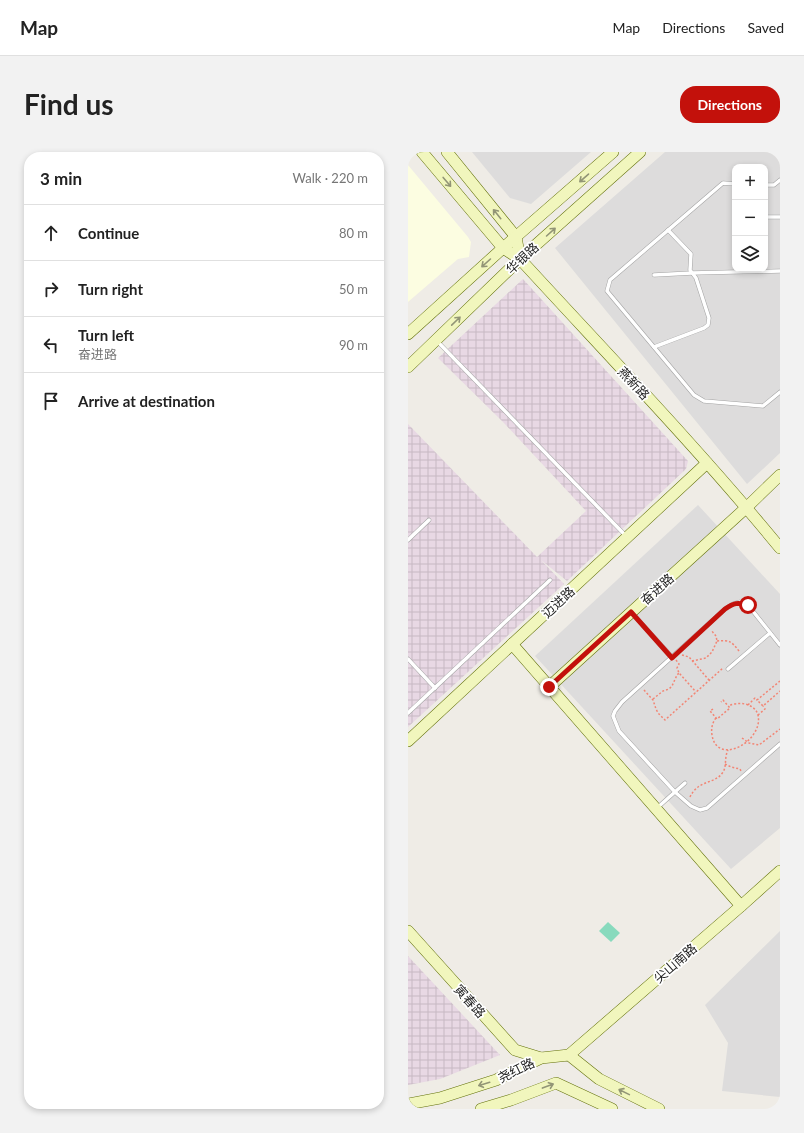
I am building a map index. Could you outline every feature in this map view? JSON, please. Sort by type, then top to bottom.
[{"type":"street","name":"燕新路","points":[[422,152],[503,248],[520,260],[747,507],[780,548]]},
{"type":"street","points":[[447,152],[516,237],[520,260]]},
{"type":"street","name":"华银路","points":[[408,334],[503,248],[613,152]]},
{"type":"street","name":"华银路","points":[[408,368],[520,260],[640,152]]},
{"type":"street","name":"迈进路","points":[[408,741],[707,463]]},
{"type":"street","name":"奋进路","points":[[549,687],[747,507],[780,475]]},
{"type":"street","points":[[512,644],[741,906]]},
{"type":"street","name":"尖山南路","points":[[569,1055],[780,871]]},
{"type":"street","name":"寅春路","points":[[408,931],[515,1050],[541,1058]]},
{"type":"street","points":[[569,1055],[599,1079],[659,1109]]},
{"type":"street","name":"尧红路","points":[[408,1104],[440,1098],[496,1080],[541,1058],[569,1055]]},
{"type":"street","name":"尧红路","points":[[481,1109],[511,1100],[556,1083],[612,1109]]},
{"type":"lane","points":[[768,184],[774,185],[780,180]]},
{"type":"lane","points":[[732,184],[722,183],[610,280],[607,290],[694,394],[704,401],[763,406],[780,392]]},
{"type":"lane","points":[[768,217],[780,217]]},
{"type":"lane","points":[[654,347],[708,326],[709,318],[696,278],[690,270],[690,254],[668,230]]},
{"type":"lane","points":[[654,274],[780,271]]},
{"type":"lane","points":[[436,340],[627,537]]},
{"type":"lane","points":[[408,540],[429,520]]},
{"type":"lane","points":[[408,713],[550,580]]},
{"type":"lane","points":[[780,645],[748,605],[740,602],[733,604],[725,609],[622,702],[613,716],[619,731],[675,792],[691,806],[700,810],[705,810],[780,744]]},
{"type":"lane","points":[[631,612],[672,658]]},
{"type":"lane","points":[[726,668],[770,633]]},
{"type":"lane","points":[[408,659],[435,688]]},
{"type":"lane","points":[[656,809],[685,782]]},
{"type":"path","points":[[692,661],[709,656],[717,641],[716,636],[707,626]]},
{"type":"path","points":[[717,641],[726,640],[731,642],[741,653]]},
{"type":"path","points":[[679,651],[682,656],[689,658],[709,680]]},
{"type":"path","points":[[672,658],[677,660],[679,664],[677,668],[679,674],[696,692]]},
{"type":"path","points":[[640,686],[653,700],[658,713],[665,720],[709,680],[726,668]]},
{"type":"path","points":[[653,700],[672,686],[677,675],[679,674]]},
{"type":"path","points":[[748,705],[755,698],[757,700],[780,681]]},
{"type":"path","points":[[763,706],[780,691]]},
{"type":"path","points":[[721,702],[723,700],[729,706]]},
{"type":"path","points":[[757,700],[765,709],[758,715]]},
{"type":"path","points":[[741,704],[752,706],[758,715],[758,723],[752,736],[747,741],[737,748],[728,750],[715,744],[712,737],[712,726],[716,718],[717,719],[730,708],[729,706],[741,704]]},
{"type":"path","points":[[713,709],[710,711],[716,718]]},
{"type":"path","points":[[742,738],[754,745],[758,745],[780,729]]},
{"type":"path","points":[[686,801],[700,786],[712,781],[722,774],[725,767],[725,758],[728,750]]},
{"type":"path","points":[[725,764],[740,769],[744,776]]},
{"type":"shaded area","points":[[472,152],[591,152],[531,204],[510,198]]},
{"type":"shaded area","points":[[665,152],[780,152],[780,453],[747,484],[555,248]]},
{"type":"shaded area","points":[[408,165],[471,242],[469,257],[458,259],[408,302]]},
{"type":"shaded area","points":[[523,279],[688,461],[686,469],[567,581],[541,560],[564,584],[408,727],[408,424],[537,557],[586,511],[503,422],[438,358]]},
{"type":"shaded area","points":[[698,505],[780,594],[780,828],[731,869],[535,656]]},
{"type":"shaded area","points":[[780,931],[780,1097],[722,1091],[728,1043],[705,1005]]},
{"type":"shaded area","points":[[408,956],[500,1055],[440,1079],[408,1085]]},
{"type":"green space","points":[[608,922],[620,933],[611,942],[599,931]]},
{"type":"route","points":[[549,687],[631,612],[672,658],[725,609],[740,602],[748,605]]}]
